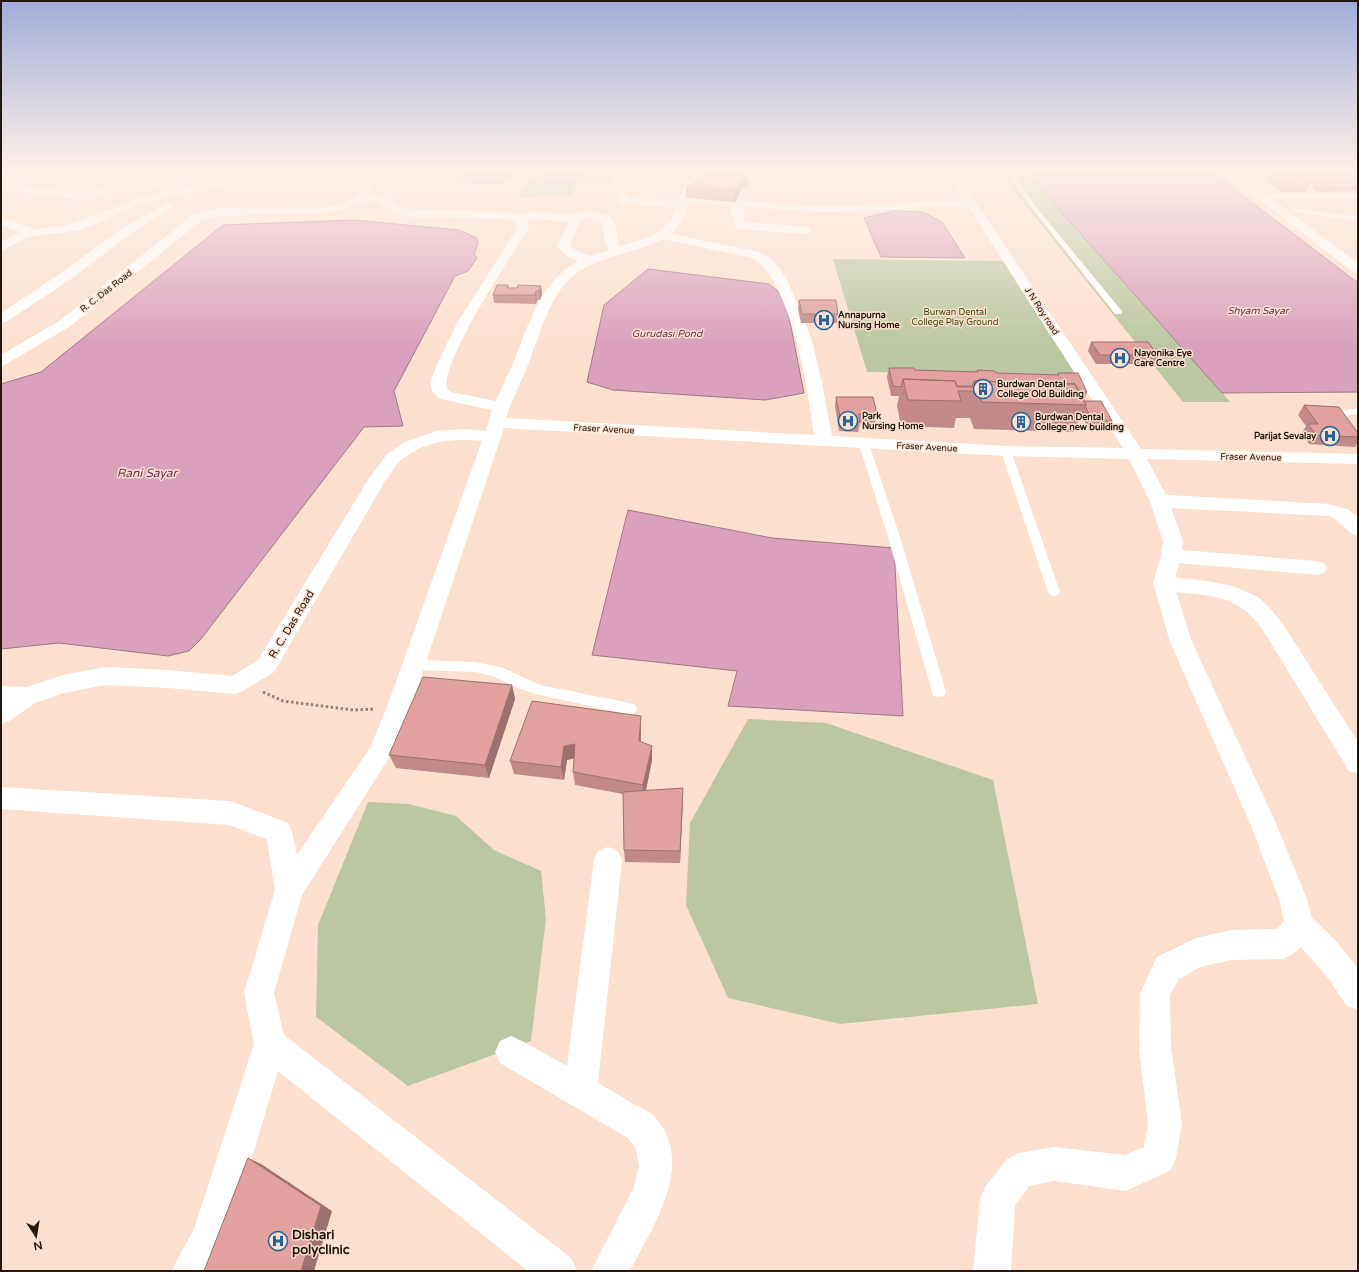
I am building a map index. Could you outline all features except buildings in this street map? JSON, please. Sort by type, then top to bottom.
[{"type":"street","points":[[21,227],[30,232]]},
{"type":"street","points":[[1,247],[19,236],[30,232],[63,230],[75,227]]},
{"type":"street","points":[[1,319],[66,276],[132,227]]},
{"type":"street","name":"R. C. Das Road","points":[[1,361],[64,324],[112,287],[184,227]]},
{"type":"street","points":[[496,422],[442,395],[438,389],[438,382],[455,339],[478,296],[522,227]]},
{"type":"street","points":[[572,227],[563,246],[571,253],[590,261]]},
{"type":"street","points":[[609,227],[611,242],[616,251]]},
{"type":"street","points":[[191,1271],[210,1237],[270,1044],[259,993],[289,890],[380,753],[414,665],[496,422],[550,295],[561,280],[570,272],[590,261],[661,235],[670,227]]},
{"type":"street","points":[[762,227],[805,230]]},
{"type":"street","name":"J N Roy road","points":[[988,227],[1135,454],[1159,501],[1173,541],[1171,556],[1163,583]]},
{"type":"street","points":[[1302,227],[1358,270]]},
{"type":"street","points":[[1317,227],[1358,258]]},
{"type":"street","points":[[661,235],[755,256],[769,263],[795,310],[816,385],[824,442]]},
{"type":"street","name":"R. C. Das Road","points":[[1,695],[27,696],[63,684],[106,676],[168,679],[235,685],[241,682],[266,666],[377,480],[393,458],[411,446],[436,436],[461,434],[496,422]]},
{"type":"street","name":"Fraser Avenue","points":[[496,422],[824,442],[1006,451],[1358,459]]},
{"type":"street","points":[[1159,501],[1329,510],[1345,515],[1358,530]]},
{"type":"street","points":[[1171,556],[1317,568]]},
{"type":"street","points":[[1358,763],[1274,630],[1259,609],[1242,597],[1219,591],[1163,583],[1181,642],[1262,821],[1293,899],[1300,926],[1323,947],[1342,971],[1358,995]]},
{"type":"street","points":[[1,714],[27,696]]},
{"type":"street","points":[[1,798],[230,813],[279,832],[289,890]]},
{"type":"street","points":[[580,1092],[608,860]]},
{"type":"street","points":[[992,1271],[998,1200],[1019,1171],[1054,1164],[1126,1173],[1159,1158],[1165,1123],[1155,1048],[1155,993],[1168,968],[1196,953],[1231,945],[1283,944],[1300,926]]},
{"type":"street","points":[[270,1044],[550,1268]]},
{"type":"street","points":[[511,1052],[640,1126],[652,1142],[656,1166],[650,1192],[610,1271]]},
{"type":"lane","points":[[1050,227],[1118,312]]},
{"type":"lane","points":[[1358,411],[1345,413],[1340,419],[1347,431],[1358,443]]},
{"type":"lane","points":[[864,444],[894,537],[939,692]]},
{"type":"lane","points":[[1006,451],[1054,592]]},
{"type":"lane","points":[[414,665],[476,667],[498,672],[525,685],[540,690],[630,709]]},
{"type":"path","points":[[241,682],[283,701],[353,710],[399,707]]},
{"type":"green space","points":[[1043,227],[1084,227],[1230,402],[1183,402]]},
{"type":"green space","name":"Burwan Dental College Play Ground","points":[[833,259],[1003,261],[1076,375],[867,372]]},
{"type":"green space","points":[[748,719],[826,723],[993,780],[1038,1004],[840,1024],[728,998],[686,905],[690,823]]},
{"type":"green space","points":[[368,802],[409,804],[456,816],[494,850],[541,871],[546,919],[531,1041],[408,1086],[316,1017],[318,925]]},
{"type":"water","name":"Rani Sayar","points":[[220,227],[431,227],[459,230],[477,238],[478,244],[474,254],[477,258],[468,271],[455,276],[394,391],[403,426],[364,427],[201,639],[189,651],[168,656],[59,643],[1,649],[1,384],[41,372]]},
{"type":"water","points":[[868,227],[945,227],[965,258],[881,257]]},
{"type":"water","name":"Shyam Sayar","points":[[1075,227],[1285,227],[1358,283],[1358,392],[1222,393]]},
{"type":"water","name":"Gurudasi Pond","points":[[648,269],[769,284],[785,297],[804,393],[765,400],[613,390],[587,382],[604,305]]},
{"type":"water","points":[[628,510],[772,538],[894,548],[903,716],[728,706],[737,671],[592,655]]},
{"type":"place","name":"Annapurna Nursing Home","points":[[824,320]]},
{"type":"place","name":"Nayonika Eye Care Centre","points":[[1120,358]]},
{"type":"place","name":"Burdwan Dental College Old Building","points":[[983,389]]},
{"type":"place","name":"Park Nursing Home","points":[[848,421]]},
{"type":"place","name":"Burdwan Dental College new building","points":[[1021,422]]},
{"type":"place","name":"Parijat Sevalay","points":[[1330,436]]},
{"type":"place","name":"Dishari polyclinic","points":[[278,1241]]}]
